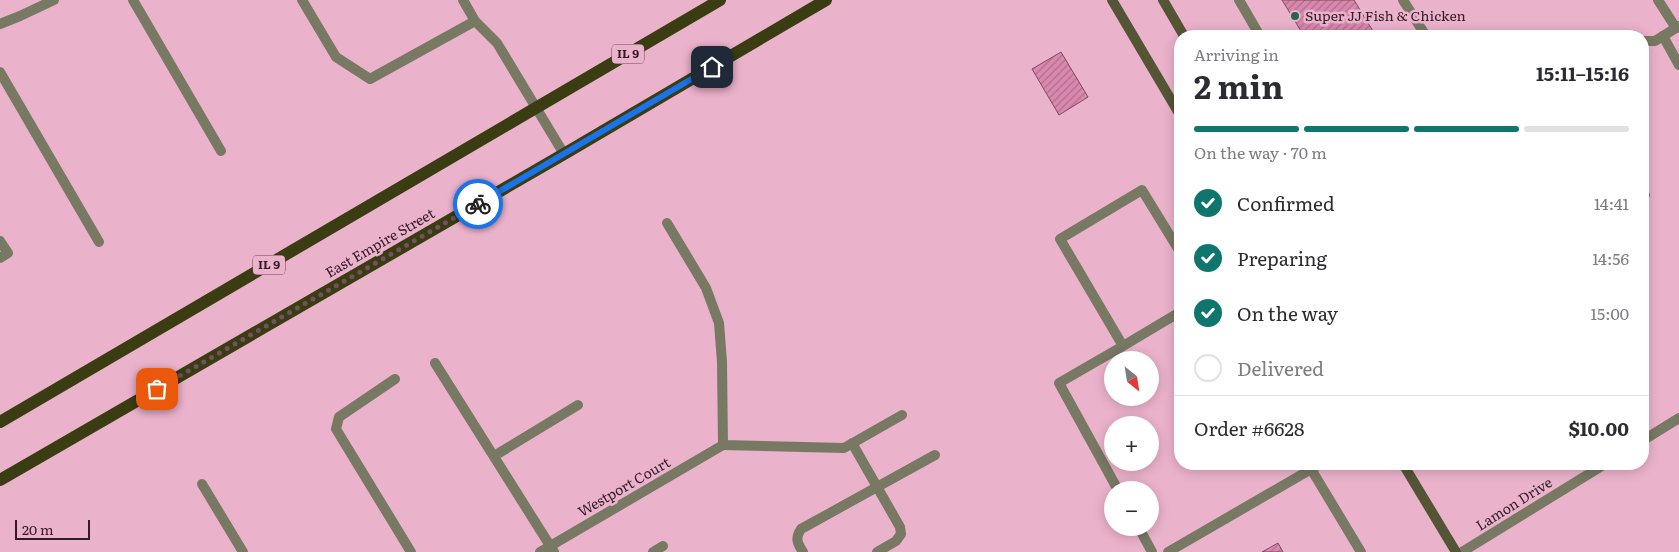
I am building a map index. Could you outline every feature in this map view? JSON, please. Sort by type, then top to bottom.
[{"type":"main road","name":"IL 9","points":[[0,422],[720,0]]},
{"type":"main road","name":"East Empire Street","points":[[0,480],[564,154],[826,0]]},
{"type":"main road","points":[[1112,0],[1174,105]]},
{"type":"main road","points":[[1163,0],[1180,30]]},
{"type":"main road","points":[[1407,470],[1456,552]]},
{"type":"street","points":[[0,24],[54,0]]},
{"type":"street","points":[[133,0],[221,151]]},
{"type":"street","points":[[302,0],[336,57],[370,79],[475,21]]},
{"type":"street","points":[[463,0],[475,21],[497,44],[564,154]]},
{"type":"street","points":[[1239,0],[1256,30]]},
{"type":"street","points":[[1403,0],[1422,30]]},
{"type":"street","points":[[1649,41],[1655,41],[1677,27],[1658,0]]},
{"type":"street","points":[[1663,36],[1679,65]]},
{"type":"street","points":[[0,72],[99,242]]},
{"type":"street","points":[[1123,346],[1060,239],[1142,190],[1174,242]]},
{"type":"street","points":[[667,223],[706,288],[719,323],[722,362],[723,445],[844,448],[902,415]]},
{"type":"street","points":[[0,241],[8,253],[0,258]]},
{"type":"street","points":[[1113,481],[1059,383],[1174,316]]},
{"type":"street","points":[[435,363],[552,549]]},
{"type":"street","points":[[395,379],[339,417],[336,429],[411,552]]},
{"type":"street","points":[[494,456],[578,405]]},
{"type":"street","points":[[1649,437],[1679,418]]},
{"type":"street","points":[[852,443],[900,527],[901,534],[896,541],[877,552]]},
{"type":"street","name":"Westport Court","points":[[540,552],[552,549],[723,445]]},
{"type":"street","points":[[802,552],[797,542],[797,536],[801,529],[935,455]]},
{"type":"street","points":[[1168,552],[1305,470]]},
{"type":"street","points":[[1316,470],[1361,552]]},
{"type":"street","name":"Lamon Drive","points":[[1462,552],[1595,470]]},
{"type":"street","points":[[202,484],[243,552]]},
{"type":"street","points":[[1143,536],[1152,552]]},
{"type":"street","points":[[653,552],[663,546]]},
{"type":"building","points":[[1282,0],[1354,0],[1372,30],[1300,30]]},
{"type":"building","points":[[1061,52],[1088,97],[1059,115],[1032,69]]},
{"type":"building","points":[[1278,543],[1283,552],[1262,552]]},
{"type":"way so far","points":[[157,389],[478,204]]},
{"type":"place","name":"Super JJ Fish & Chicken","points":[[1295,16]]},
{"type":"route","points":[[478,204],[712,67]]}]
